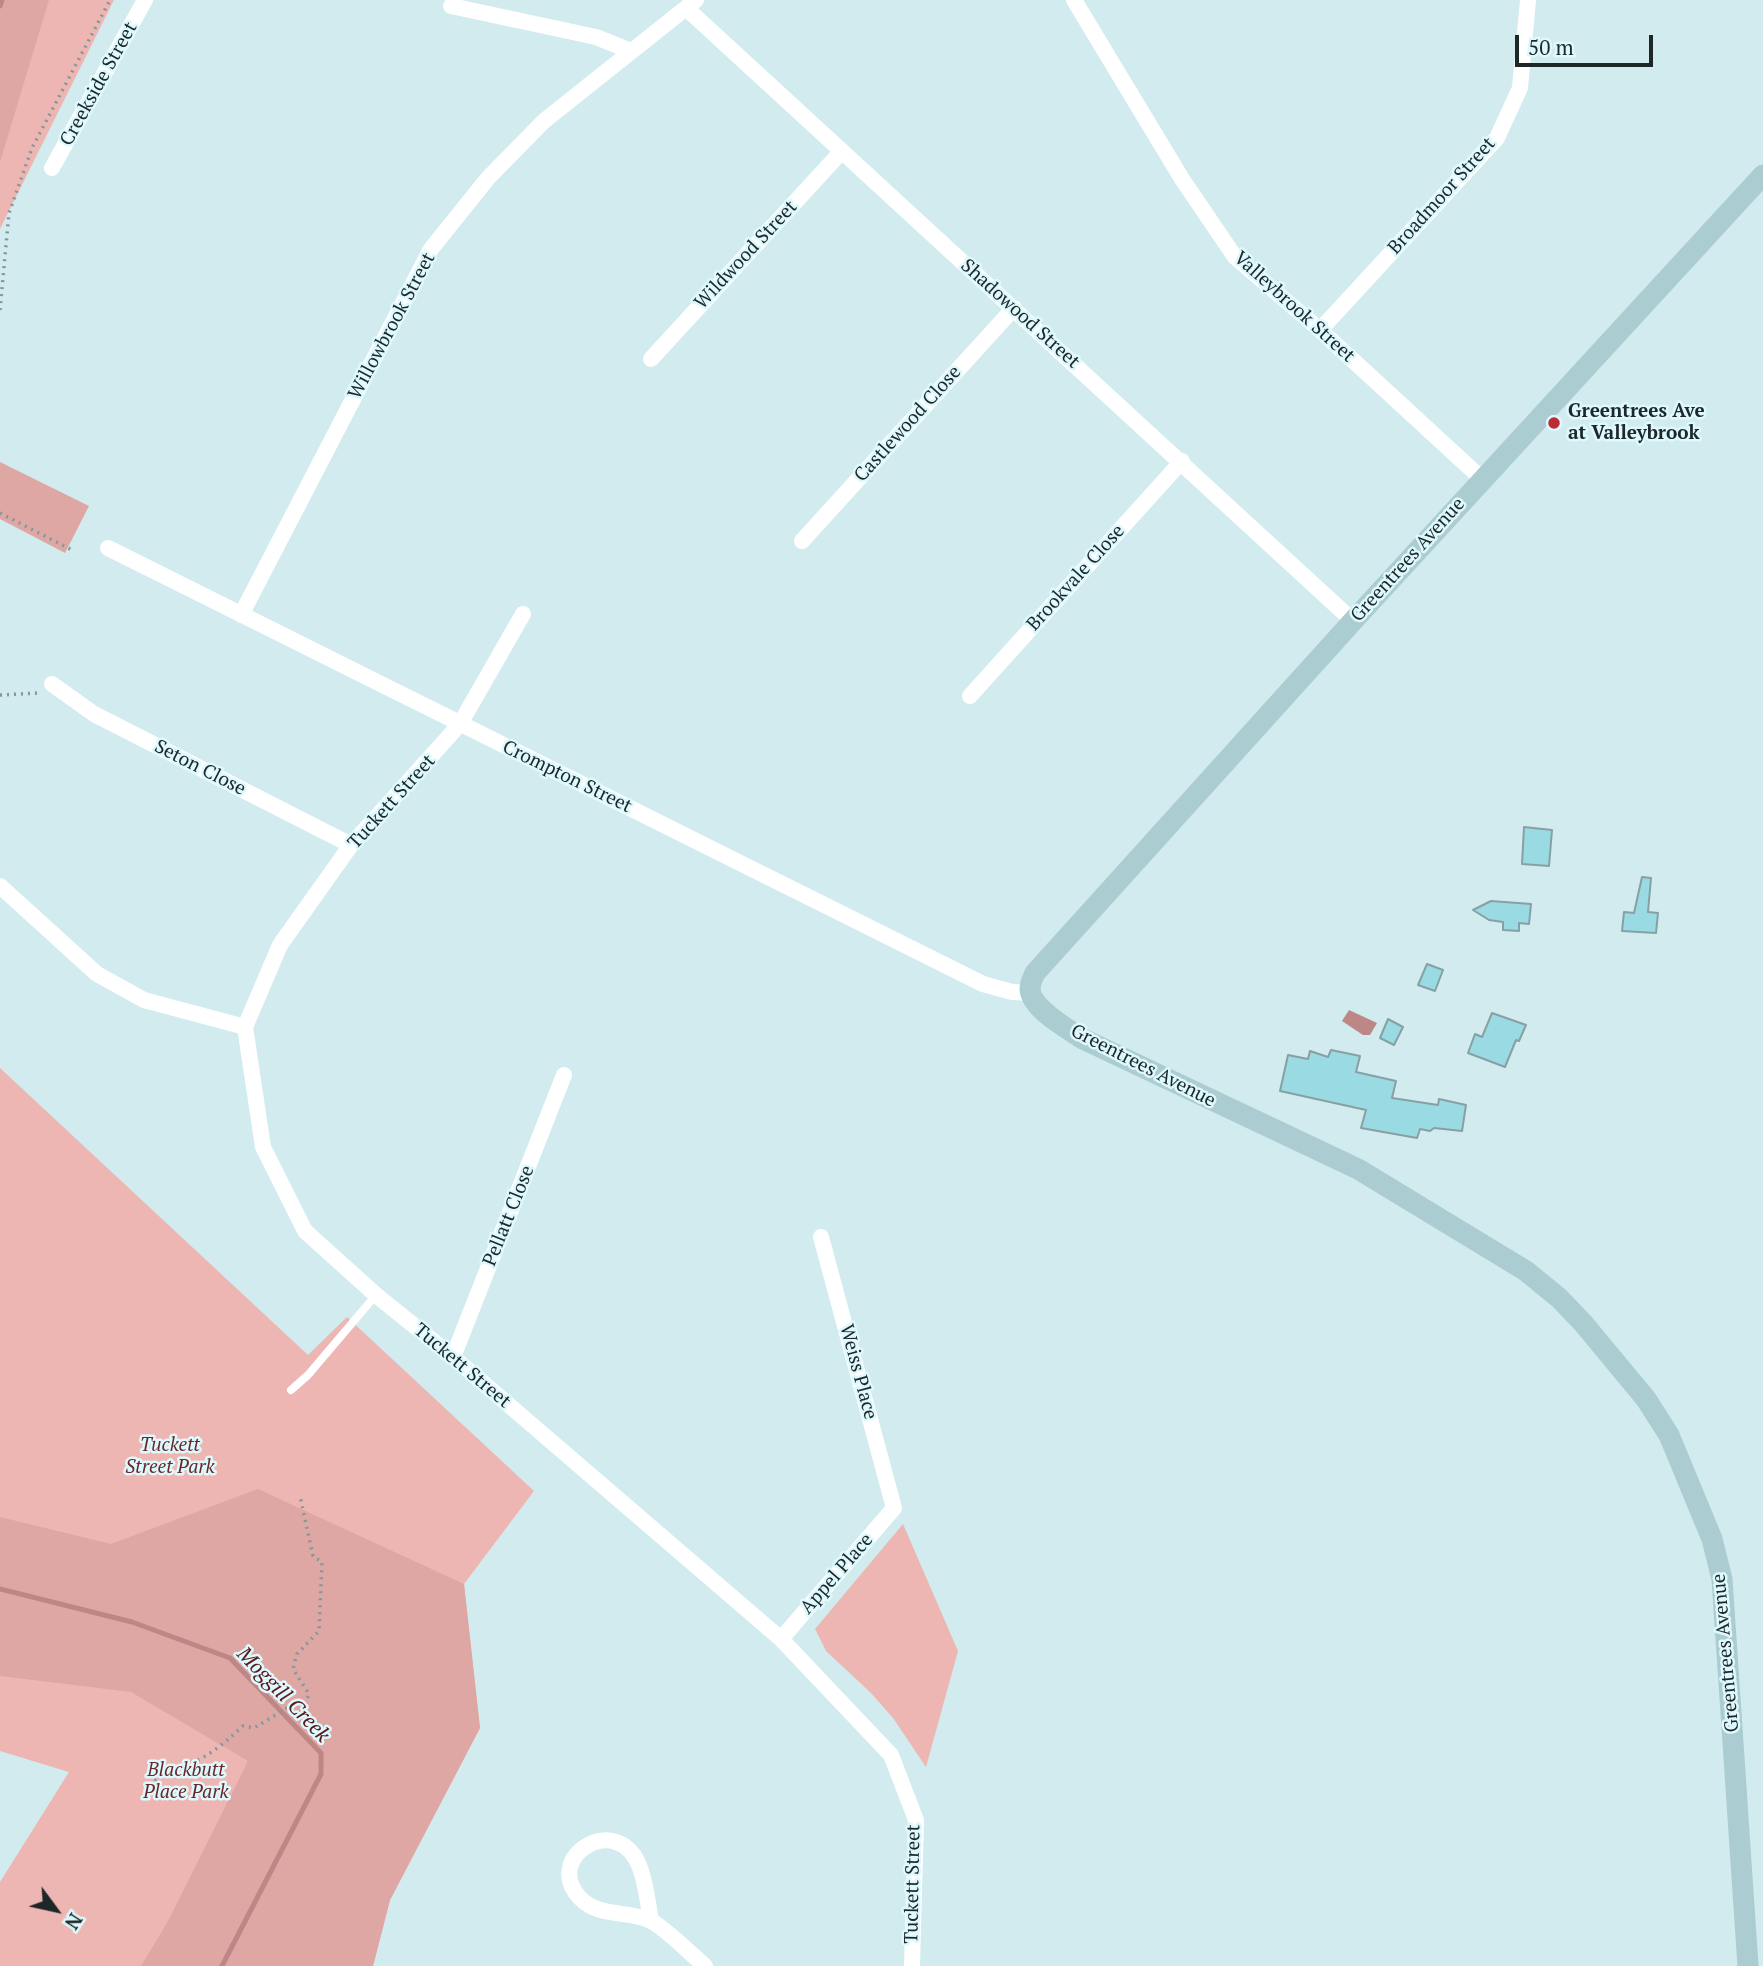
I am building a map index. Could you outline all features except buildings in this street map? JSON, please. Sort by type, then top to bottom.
[{"type":"street","name":"Creekside Street","points":[[52,167],[145,0]]},
{"type":"street","name":"Valleybrook Street","points":[[1074,0],[1182,180],[1235,257],[1320,330],[1482,480]]},
{"type":"street","name":"Broadmoor Street","points":[[1320,330],[1497,138],[1520,88],[1528,0]]},
{"type":"street","name":"Willowbrook Street","points":[[241,615],[431,249],[488,178],[544,121],[691,4]]},
{"type":"street","name":"Shadowood Street","points":[[691,4],[842,150],[1353,621]]},
{"type":"street","points":[[451,6],[596,37],[631,51]]},
{"type":"street","name":"Wildwood Street","points":[[651,359],[842,150]]},
{"type":"street","name":"Greentrees Avenue","points":[[1748,1966],[1722,1579],[1712,1539],[1683,1466],[1669,1435],[1646,1399],[1583,1323],[1559,1298],[1526,1271],[1357,1169],[1083,1039],[1044,1012],[1030,993],[1030,983],[1035,972],[1353,621],[1763,176]]},
{"type":"street","name":"Castlewood Close","points":[[802,541],[1014,308]]},
{"type":"street","name":"Brookvale Close","points":[[970,696],[1182,461]]},
{"type":"street","name":"Crompton Street","points":[[108,548],[983,984],[1012,992],[1030,993]]},
{"type":"street","name":"Tuckett Street","points":[[523,614],[460,724],[351,845],[280,944],[246,1027],[263,1147],[305,1231],[376,1295],[453,1357],[780,1639],[891,1755],[916,1820],[912,1966]]},
{"type":"street","name":"Seton Close","points":[[52,684],[94,714],[351,845]]},
{"type":"street","points":[[0,886],[97,974],[144,1000],[246,1027]]},
{"type":"street","name":"Pellatt Close","points":[[453,1357],[565,1075]]},
{"type":"street","name":"Weiss Place","points":[[821,1237],[894,1508]]},
{"type":"street","name":"Appel Place","points":[[780,1639],[894,1508]]},
{"type":"street","points":[[651,1921],[640,1867],[628,1849],[611,1840],[595,1841],[579,1850],[571,1866],[569,1882],[580,1898],[603,1911],[651,1921],[705,1966]]},
{"type":"lane","points":[[291,1390],[308,1375],[376,1295]]},
{"type":"path","points":[[0,513],[74,551]]},
{"type":"path","points":[[0,695],[36,694],[52,684]]},
{"type":"path","points":[[155,1781],[170,1767],[185,1766],[212,1754],[243,1726],[254,1728],[287,1709],[302,1714],[309,1694],[293,1668],[297,1654],[319,1631],[322,1562],[313,1556],[300,1496]]},
{"type":"green space","points":[[0,0],[114,0],[0,229]]},
{"type":"green space","name":"Tuckett Street Park","points":[[0,1068],[308,1355],[347,1317],[534,1491],[464,1584],[480,1728],[390,1900],[373,1966],[0,1966],[0,1882],[69,1772],[0,1751]]},
{"type":"green space","points":[[903,1524],[958,1651],[926,1767],[893,1718],[871,1693],[826,1651],[815,1629]]},
{"type":"shaded area","points":[[0,0],[49,0],[0,162]]},
{"type":"shaded area","points":[[0,462],[89,506],[65,553],[0,519]]},
{"type":"shaded area","points":[[1349,1010],[1377,1023],[1370,1035],[1363,1035],[1342,1021]]},
{"type":"shaded area","points":[[258,1489],[464,1584],[480,1728],[390,1900],[373,1966],[141,1966],[167,1923],[248,1761],[131,1692],[0,1676],[0,1517],[111,1544]]},
{"type":"waterway","name":"Moggill Creek","points":[[0,6],[2,0]]},
{"type":"waterway","name":"Moggill Creek","points":[[0,1589],[132,1622],[230,1658],[321,1753],[321,1774],[222,1966]]},
{"type":"place","name":"Greentrees Ave at Valleybrook","points":[[1554,423]]},
{"type":"park label","name":"Blackbutt Place Park","points":[[186,1782]]}]
